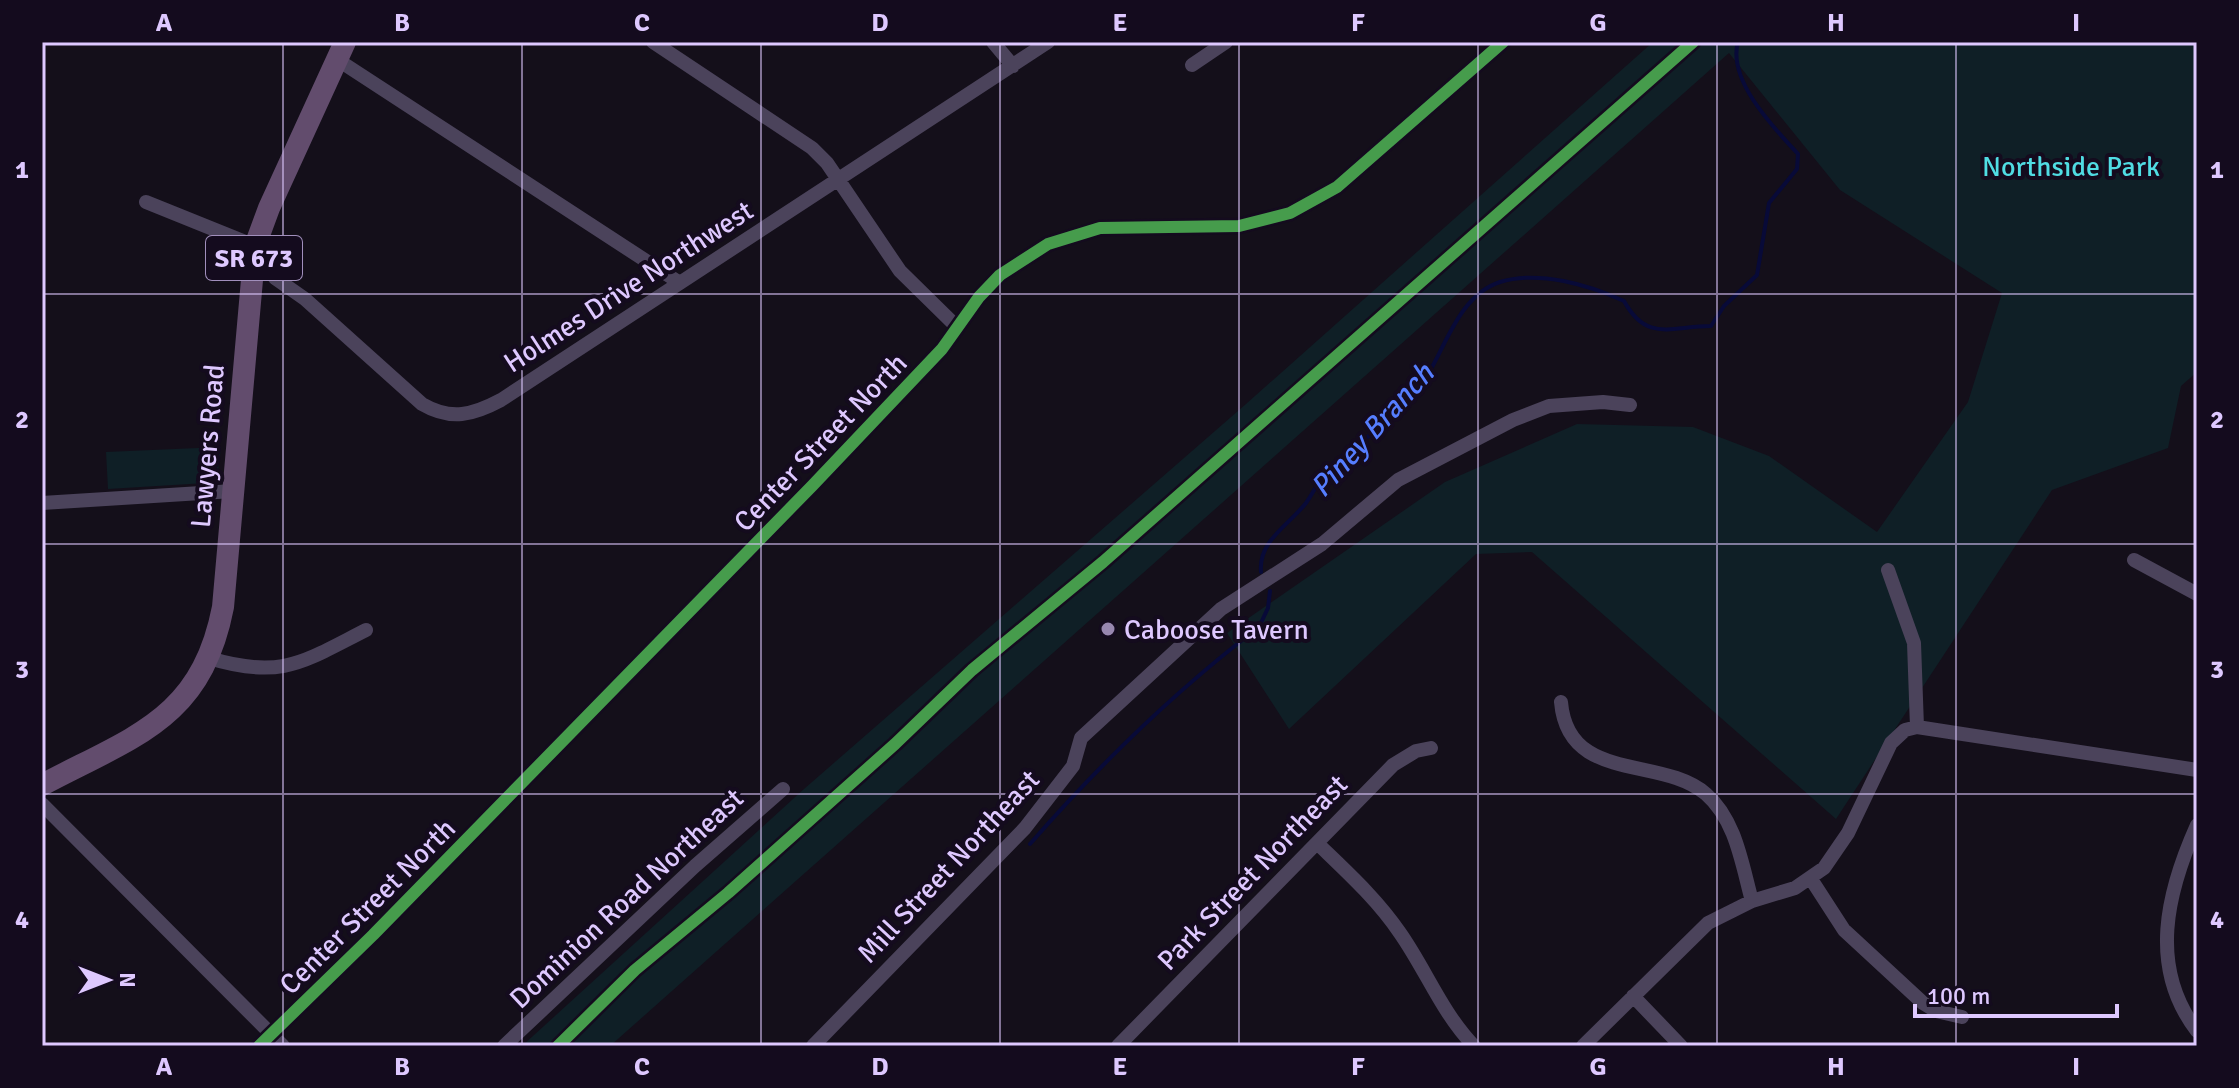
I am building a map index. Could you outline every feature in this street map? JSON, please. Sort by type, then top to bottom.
[{"type":"main road","name":"Lawyers Road","points":[[42,785],[168,715],[194,687],[209,658],[223,607],[255,246],[269,208],[342,51]]},
{"type":"street","points":[[653,42],[803,140],[839,180],[900,271],[957,327]]},
{"type":"street","points":[[993,42],[1013,66]]},
{"type":"street","name":"Holmes Drive Northwest","points":[[255,246],[275,278],[305,299],[422,404],[450,415],[479,412],[1048,42]]},
{"type":"street","points":[[1192,65],[1226,42]]},
{"type":"street","name":"Center Street North","points":[[259,1046],[774,526],[942,349],[1000,275],[1048,244],[1073,234],[1127,225],[1239,226],[1290,213],[1337,187],[1503,42]]},
{"type":"street","points":[[342,51],[680,283]]},
{"type":"street","points":[[146,202],[255,246]]},
{"type":"street","name":"Mill Street Northeast","points":[[813,1046],[1025,828],[1073,766],[1081,738],[1221,609],[1322,544],[1398,480],[1513,420],[1549,406],[1603,402],[1630,405]]},
{"type":"street","points":[[42,503],[233,491]]},
{"type":"street","points":[[2134,560],[2197,594]]},
{"type":"street","points":[[1888,570],[1914,643],[1917,727]]},
{"type":"street","points":[[209,658],[252,669],[286,667],[366,630]]},
{"type":"street","points":[[1561,702],[1572,735],[1597,757],[1679,778],[1712,800],[1732,832],[1752,901]]},
{"type":"street","points":[[1583,1046],[1708,923],[1752,901],[1795,888],[1811,879],[1834,857],[1891,743],[1905,730],[1917,727],[2197,770]]},
{"type":"street","name":"Park Street Northeast","points":[[1127,1043],[1393,765],[1416,751],[1431,748]]},
{"type":"street","name":"Dominion Road Northeast","points":[[504,1046],[695,866],[783,789]]},
{"type":"street","points":[[42,804],[283,1046]]},
{"type":"street","points":[[2197,825],[2171,889],[2166,937],[2173,984],[2197,1031]]},
{"type":"street","points":[[1317,843],[1392,922],[1453,1022],[1474,1046]]},
{"type":"street","points":[[1811,879],[1844,930],[1923,1003],[1936,1011],[1962,1017]]},
{"type":"street","points":[[1633,996],[1681,1046]]},
{"type":"green space","name":"Northside Park","points":[[1653,42],[2197,42],[2197,372],[2181,386],[2168,448],[2052,490],[1836,819],[1532,552],[1476,554],[1289,729],[1227,633],[1445,482],[1577,424],[1693,427],[1769,456],[1877,532],[1968,402],[2002,293],[1840,190],[1729,53],[610,1046],[522,1046],[804,789],[1246,404]]},
{"type":"green space","points":[[221,447],[218,471],[206,483],[108,489],[106,452]]},
{"type":"waterway","name":"Piney Branch","points":[[1261,572],[1261,561],[1269,542],[1306,503],[1329,468],[1386,422],[1413,394],[1427,376],[1464,309],[1486,288],[1515,279],[1564,281],[1624,301],[1642,323],[1672,329],[1711,326],[1724,306],[1757,275],[1769,203],[1797,169],[1798,154],[1766,117],[1746,87],[1736,57],[1738,42]]},
{"type":"waterway","name":"Piney Branch","points":[[1030,844],[1139,730],[1197,677],[1259,627],[1268,608],[1270,591]]},
{"type":"cycle path","points":[[259,1046],[373,935],[812,486],[942,349],[979,297],[1000,275],[1048,244],[1100,228],[1239,226],[1290,213],[1337,187],[1503,42]]},
{"type":"cycle path","points":[[558,1046],[635,970],[728,893],[895,744],[972,670],[1103,562],[1693,42]]},
{"type":"place","name":"Caboose Tavern","points":[[1108,629]]}]
